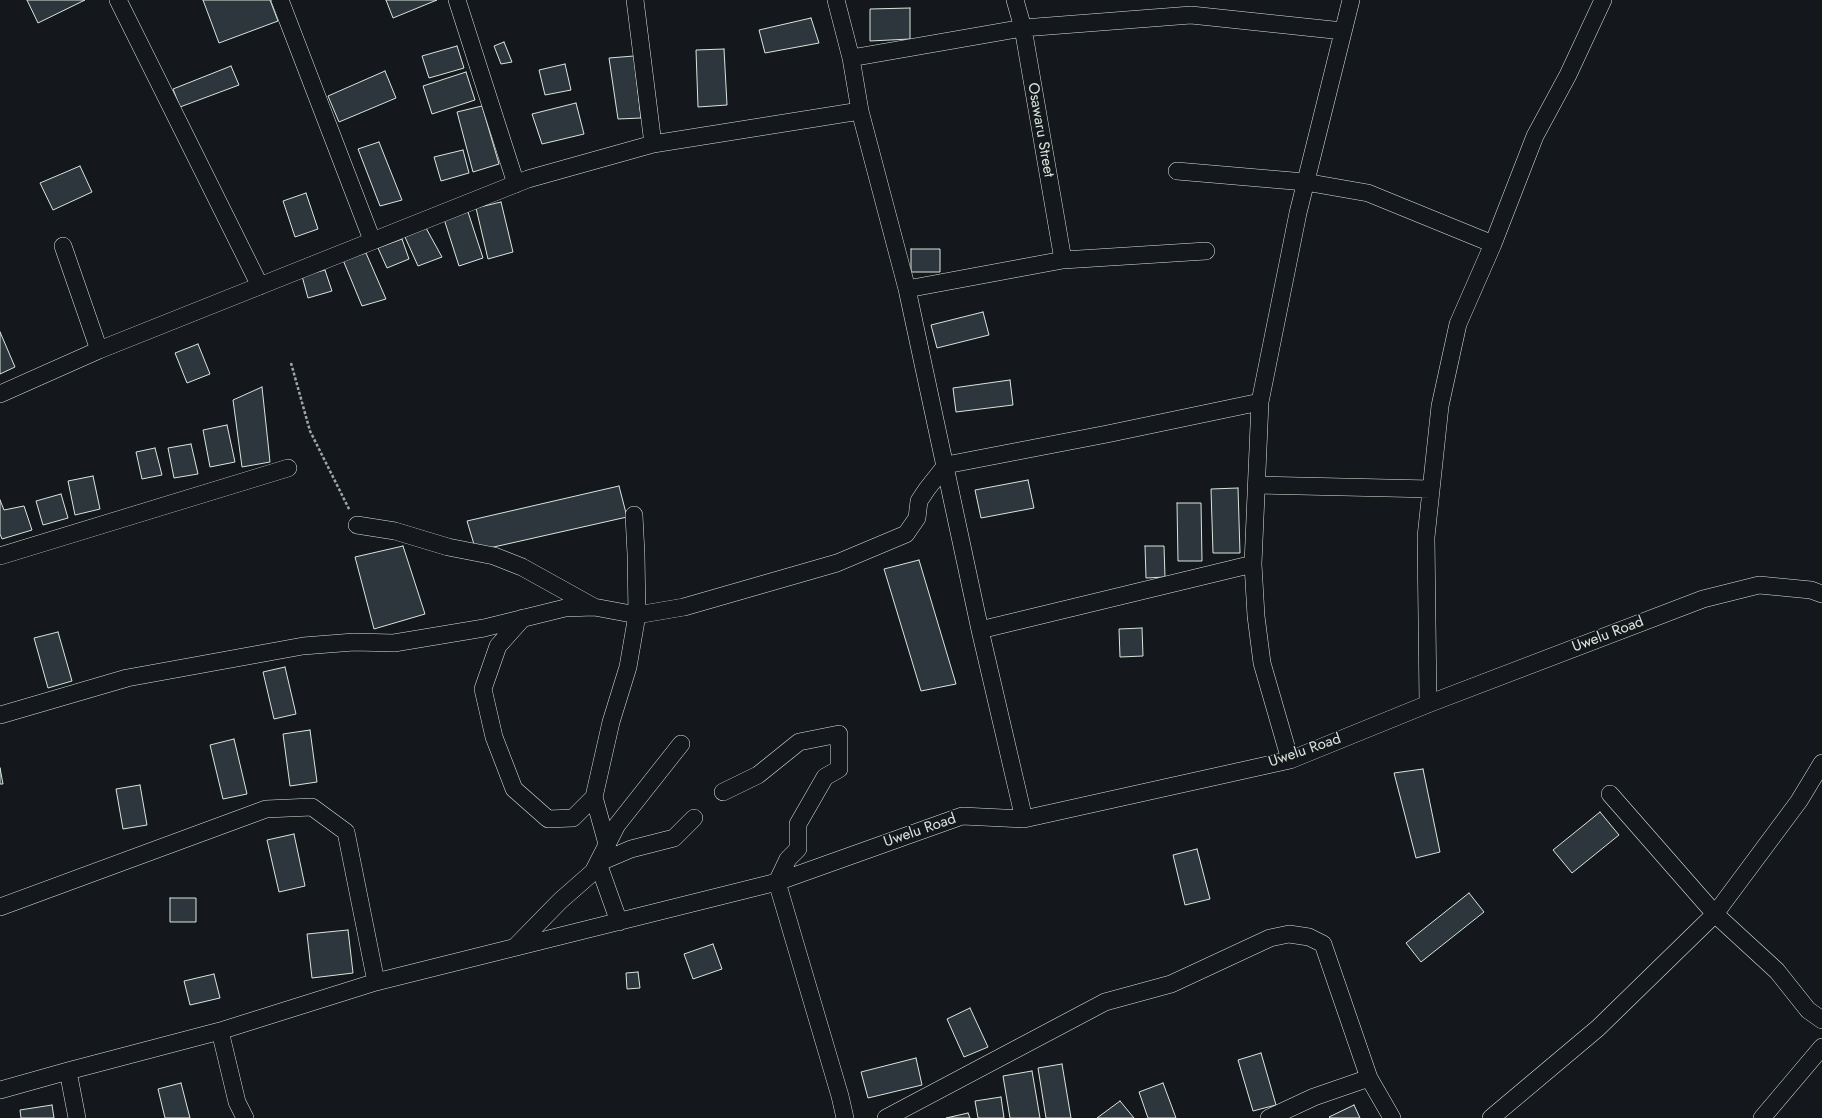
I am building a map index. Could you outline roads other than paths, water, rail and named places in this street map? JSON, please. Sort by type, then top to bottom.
[{"type":"street","points":[[118,0],[260,286]]},
{"type":"street","points":[[280,0],[372,240]]},
{"type":"street","points":[[457,0],[516,184]]},
{"type":"street","points":[[635,0],[653,144]]},
{"type":"street","points":[[836,0],[851,58],[860,111],[907,289],[946,465],[980,630],[1024,819]]},
{"type":"street","name":"Osawaru Street","points":[[1015,0],[1023,28],[1063,260]]},
{"type":"street","points":[[1290,760],[1262,663],[1256,616],[1253,564],[1260,402],[1305,182],[1351,0]]},
{"type":"street","points":[[1428,704],[1426,536],[1440,406],[1458,324],[1493,244],[1535,136],[1568,75],[1603,0]]},
{"type":"street","points":[[851,58],[1023,28],[1191,15],[1343,31]]},
{"type":"street","points":[[0,394],[99,350],[528,179],[653,144],[860,111]]},
{"type":"street","points":[[1177,172],[1305,182],[1368,193],[1493,244]]},
{"type":"street","points":[[63,246],[99,350]]},
{"type":"street","points":[[907,289],[1063,260],[1206,251]]},
{"type":"street","points":[[0,715],[127,678],[303,646],[354,642],[394,643],[484,628],[565,608],[594,608],[637,615],[684,608],[837,563],[906,534],[917,518],[919,501],[946,465],[1107,434],[1260,402]]},
{"type":"street","points":[[0,556],[288,468]]},
{"type":"street","points":[[1256,485],[1431,489]]},
{"type":"street","points":[[607,844],[594,797],[611,722],[628,667],[637,615],[634,515]]},
{"type":"street","points":[[357,525],[395,531],[448,547],[494,556],[522,567],[594,608]]},
{"type":"street","points":[[980,630],[1253,564]]},
{"type":"street","name":"Uwelu Road","points":[[0,1090],[68,1070],[220,1031],[376,982],[777,882],[962,816],[1024,819],[1290,760],[1428,704],[1703,599],[1759,585],[1811,590],[1822,594]]},
{"type":"street","points":[[523,618],[498,646],[483,689],[494,737],[514,790],[548,819],[573,818],[594,797]]},
{"type":"street","points":[[723,792],[758,775],[799,742],[839,734],[839,769],[825,778],[798,824],[798,850],[788,859],[777,882],[840,1096],[845,1118]]},
{"type":"street","points":[[514,948],[560,901],[593,872],[617,826],[681,744]]},
{"type":"street","points":[[1492,1118],[1598,1028],[1715,914],[1799,801],[1822,763]]},
{"type":"street","points":[[1610,794],[1715,914],[1777,972],[1808,1010],[1822,1020]]},
{"type":"street","points":[[0,907],[266,809],[312,807],[346,832],[376,982]]},
{"type":"street","points":[[598,863],[631,849],[674,838],[694,818]]},
{"type":"street","points":[[598,863],[619,922]]},
{"type":"street","points":[[886,1118],[1105,1002],[1171,984],[1270,938],[1289,934],[1309,937],[1323,944],[1369,1078],[1392,1118]]},
{"type":"street","points":[[220,1031],[237,1102],[245,1118]]},
{"type":"street","points":[[1762,1118],[1822,1047]]},
{"type":"street","points":[[68,1070],[77,1118]]},
{"type":"street","points":[[1269,1118],[1314,1097],[1369,1078]]}]
